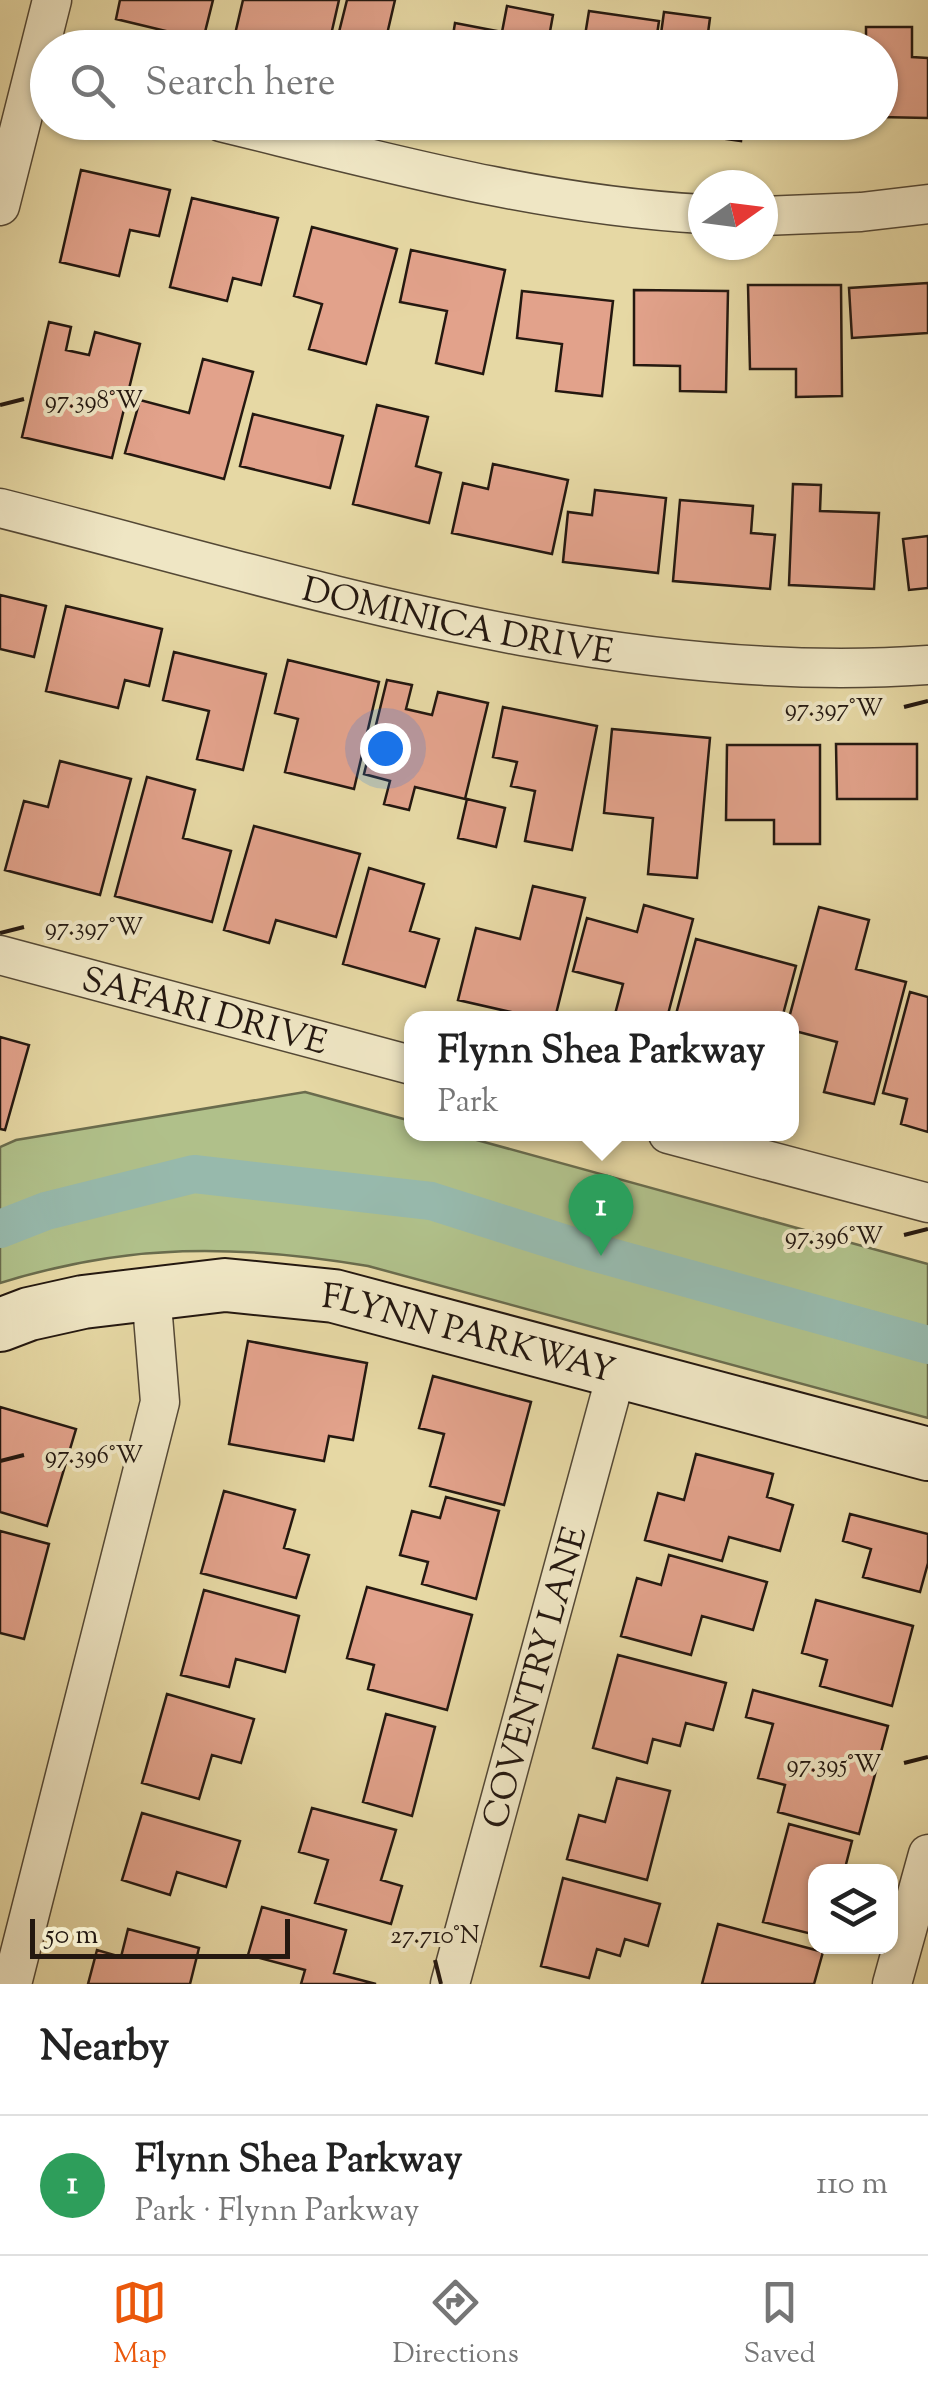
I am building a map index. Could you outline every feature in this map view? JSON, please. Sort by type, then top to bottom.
[{"type":"street","points":[[47,30],[52,0]]},
{"type":"street","points":[[0,206],[30,111]]},
{"type":"street","points":[[294,140],[504,191],[688,213]]},
{"type":"street","points":[[778,215],[928,204]]},
{"type":"street","name":"DOMINICA DRIVE","points":[[0,508],[530,638],[657,658],[750,665],[866,669],[928,665]]},
{"type":"street","name":"SAFARI DRIVE","points":[[0,955],[404,1063]]},
{"type":"street","points":[[694,1141],[928,1203]]},
{"type":"street","name":"FLYNN PARKWAY","points":[[0,1325],[83,1302],[225,1285],[334,1296],[928,1454]]},
{"type":"street","points":[[12,1984],[160,1402],[151,1292]]},
{"type":"street","name":"COVENTRY LANE","points":[[450,1984],[617,1370]]},
{"type":"street","points":[[892,1984],[928,1854]]},
{"type":"green space","points":[[305,1092],[404,1119],[404,1141],[480,1141],[928,1264],[928,1418],[368,1266],[320,1259],[228,1251],[138,1254],[93,1260],[0,1283],[0,1147],[16,1140]]},
{"type":"building","points":[[120,0],[213,0],[206,30],[162,30],[116,19]]},
{"type":"building","points":[[243,0],[339,0],[332,30],[236,30]]},
{"type":"building","points":[[347,0],[395,0],[388,30],[340,30]]},
{"type":"building","points":[[507,6],[553,15],[550,30],[502,30]]},
{"type":"building","points":[[589,11],[659,21],[658,30],[586,30]]},
{"type":"building","points":[[664,12],[710,18],[708,30],[662,30]]},
{"type":"building","points":[[455,23],[492,30],[454,30]]},
{"type":"building","points":[[912,27],[912,57],[928,58],[928,118],[898,117],[898,30],[866,30]]},
{"type":"building","points":[[81,170],[170,190],[159,236],[130,230],[119,276],[60,262]]},
{"type":"building","points":[[192,198],[278,218],[261,285],[233,278],[227,301],[170,287]]},
{"type":"building","points":[[312,227],[397,249],[366,364],[309,349],[322,304],[294,296]]},
{"type":"building","points":[[411,250],[505,270],[483,374],[436,363],[447,311],[400,302]]},
{"type":"building","points":[[928,283],[928,333],[852,338],[849,288]]},
{"type":"building","points":[[748,285],[841,285],[842,396],[796,397],[796,369],[750,369]]},
{"type":"building","points":[[634,290],[728,291],[726,392],[680,391],[680,366],[634,365]]},
{"type":"building","points":[[522,291],[613,301],[602,396],[556,391],[562,344],[517,338]]},
{"type":"building","points":[[49,322],[71,327],[66,350],[89,355],[95,332],[140,344],[112,458],[22,437]]},
{"type":"building","points":[[203,359],[253,372],[224,479],[125,453],[140,400],[189,413]]},
{"type":"building","points":[[377,405],[428,417],[416,466],[441,473],[429,523],[353,504]]},
{"type":"building","points":[[253,414],[343,436],[330,488],[240,466]]},
{"type":"building","points":[[493,464],[568,480],[552,554],[452,533],[463,483],[488,489]]},
{"type":"building","points":[[793,484],[821,485],[820,511],[879,513],[874,589],[789,585]]},
{"type":"building","points":[[595,490],[666,498],[658,573],[563,562],[568,512],[592,515]]},
{"type":"building","points":[[680,500],[753,506],[751,533],[775,535],[770,589],[673,581]]},
{"type":"building","points":[[928,536],[928,588],[909,590],[903,539]]},
{"type":"building","points":[[0,595],[46,606],[34,657],[0,649]]},
{"type":"building","points":[[66,606],[162,629],[149,686],[125,680],[118,708],[46,691]]},
{"type":"building","points":[[174,652],[266,674],[243,770],[197,759],[209,711],[163,700]]},
{"type":"building","points":[[288,660],[379,682],[354,789],[285,772],[298,719],[275,713]]},
{"type":"building","points":[[387,680],[412,685],[406,709],[432,715],[438,692],[488,703],[465,799],[415,787],[409,810],[384,804],[390,781],[364,774]]},
{"type":"building","points":[[503,707],[597,726],[572,850],[525,841],[535,791],[511,786],[517,762],[493,757]]},
{"type":"building","points":[[612,729],[710,738],[697,878],[648,874],[653,818],[604,813]]},
{"type":"building","points":[[836,744],[917,744],[917,799],[837,799]]},
{"type":"building","points":[[727,745],[820,745],[820,844],[774,844],[774,820],[726,820]]},
{"type":"building","points":[[60,761],[131,779],[100,895],[5,870],[24,801],[48,807]]},
{"type":"building","points":[[147,777],[195,790],[183,838],[231,851],[212,922],[115,896]]},
{"type":"building","points":[[467,799],[505,808],[496,847],[458,838]]},
{"type":"building","points":[[254,826],[360,854],[336,937],[276,920],[269,943],[224,930]]},
{"type":"building","points":[[369,868],[424,884],[410,931],[439,939],[425,987],[343,964]]},
{"type":"building","points":[[533,886],[585,898],[557,1011],[506,1011],[458,1000],[476,928],[520,939]]},
{"type":"building","points":[[644,905],[693,919],[669,1011],[616,1011],[623,984],[573,971],[587,918],[637,932]]},
{"type":"building","points":[[819,907],[869,920],[856,969],[906,982],[874,1104],[824,1092],[837,1042],[799,1032],[799,1011],[791,1011]]},
{"type":"building","points":[[696,939],[796,966],[784,1011],[677,1011]]},
{"type":"building","points":[[910,992],[928,997],[928,1132],[901,1124],[907,1099],[883,1093]]},
{"type":"building","points":[[0,1037],[29,1045],[5,1130],[0,1129]]},
{"type":"building","points":[[248,1341],[367,1363],[353,1440],[329,1436],[324,1461],[229,1444]]},
{"type":"building","points":[[433,1376],[531,1402],[504,1505],[430,1486],[444,1434],[419,1428]]},
{"type":"building","points":[[0,1407],[76,1429],[47,1526],[0,1512]]},
{"type":"building","points":[[696,1454],[773,1474],[767,1497],[793,1505],[780,1551],[729,1537],[722,1561],[645,1540],[658,1493],[684,1500]]},
{"type":"building","points":[[224,1491],[295,1510],[284,1548],[309,1555],[296,1598],[201,1573]]},
{"type":"building","points":[[446,1497],[499,1511],[476,1599],[422,1584],[428,1562],[400,1555],[412,1511],[440,1518]]},
{"type":"building","points":[[850,1514],[928,1534],[928,1563],[920,1592],[863,1577],[871,1549],[843,1541]]},
{"type":"building","points":[[0,1531],[49,1544],[24,1639],[0,1633]]},
{"type":"building","points":[[669,1555],[767,1582],[753,1630],[702,1616],[691,1655],[621,1636],[637,1578],[661,1585]]},
{"type":"building","points":[[367,1587],[472,1615],[447,1710],[368,1689],[374,1665],[347,1658]]},
{"type":"building","points":[[204,1590],[299,1616],[285,1672],[236,1659],[229,1687],[181,1675]]},
{"type":"building","points":[[816,1600],[913,1626],[892,1706],[820,1686],[827,1660],[802,1653]]},
{"type":"building","points":[[618,1655],[726,1683],[713,1730],[686,1723],[680,1746],[653,1739],[647,1763],[593,1748]]},
{"type":"building","points":[[753,1690],[888,1726],[859,1834],[778,1812],[785,1785],[758,1778],[773,1724],[746,1717]]},
{"type":"building","points":[[167,1694],[254,1719],[241,1763],[212,1755],[199,1799],[142,1783]]},
{"type":"building","points":[[386,1714],[435,1727],[412,1816],[363,1802]]},
{"type":"building","points":[[617,1778],[670,1791],[647,1880],[567,1859],[579,1815],[605,1822]]},
{"type":"building","points":[[312,1808],[396,1830],[381,1880],[402,1886],[391,1924],[315,1903],[328,1860],[299,1852]]},
{"type":"building","points":[[142,1813],[240,1841],[226,1887],[177,1872],[170,1895],[122,1880]]},
{"type":"building","points":[[789,1824],[852,1841],[846,1864],[808,1864],[808,1933],[763,1922]]},
{"type":"building","points":[[563,1878],[660,1904],[648,1946],[625,1939],[620,1956],[597,1949],[589,1978],[541,1966]]},
{"type":"building","points":[[262,1907],[346,1930],[334,1973],[376,1984],[301,1984],[305,1970],[248,1955]]},
{"type":"building","points":[[718,1924],[808,1948],[808,1954],[822,1954],[814,1984],[702,1984]]},
{"type":"building","points":[[128,1929],[199,1948],[190,1984],[88,1984],[97,1950],[121,1957]]},
{"type":"waterway","points":[[0,1229],[46,1211],[194,1174],[431,1201],[582,1249],[928,1345]]},
{"type":"place","name":"Flynn Shea Parkway","points":[[601,1256]]}]
